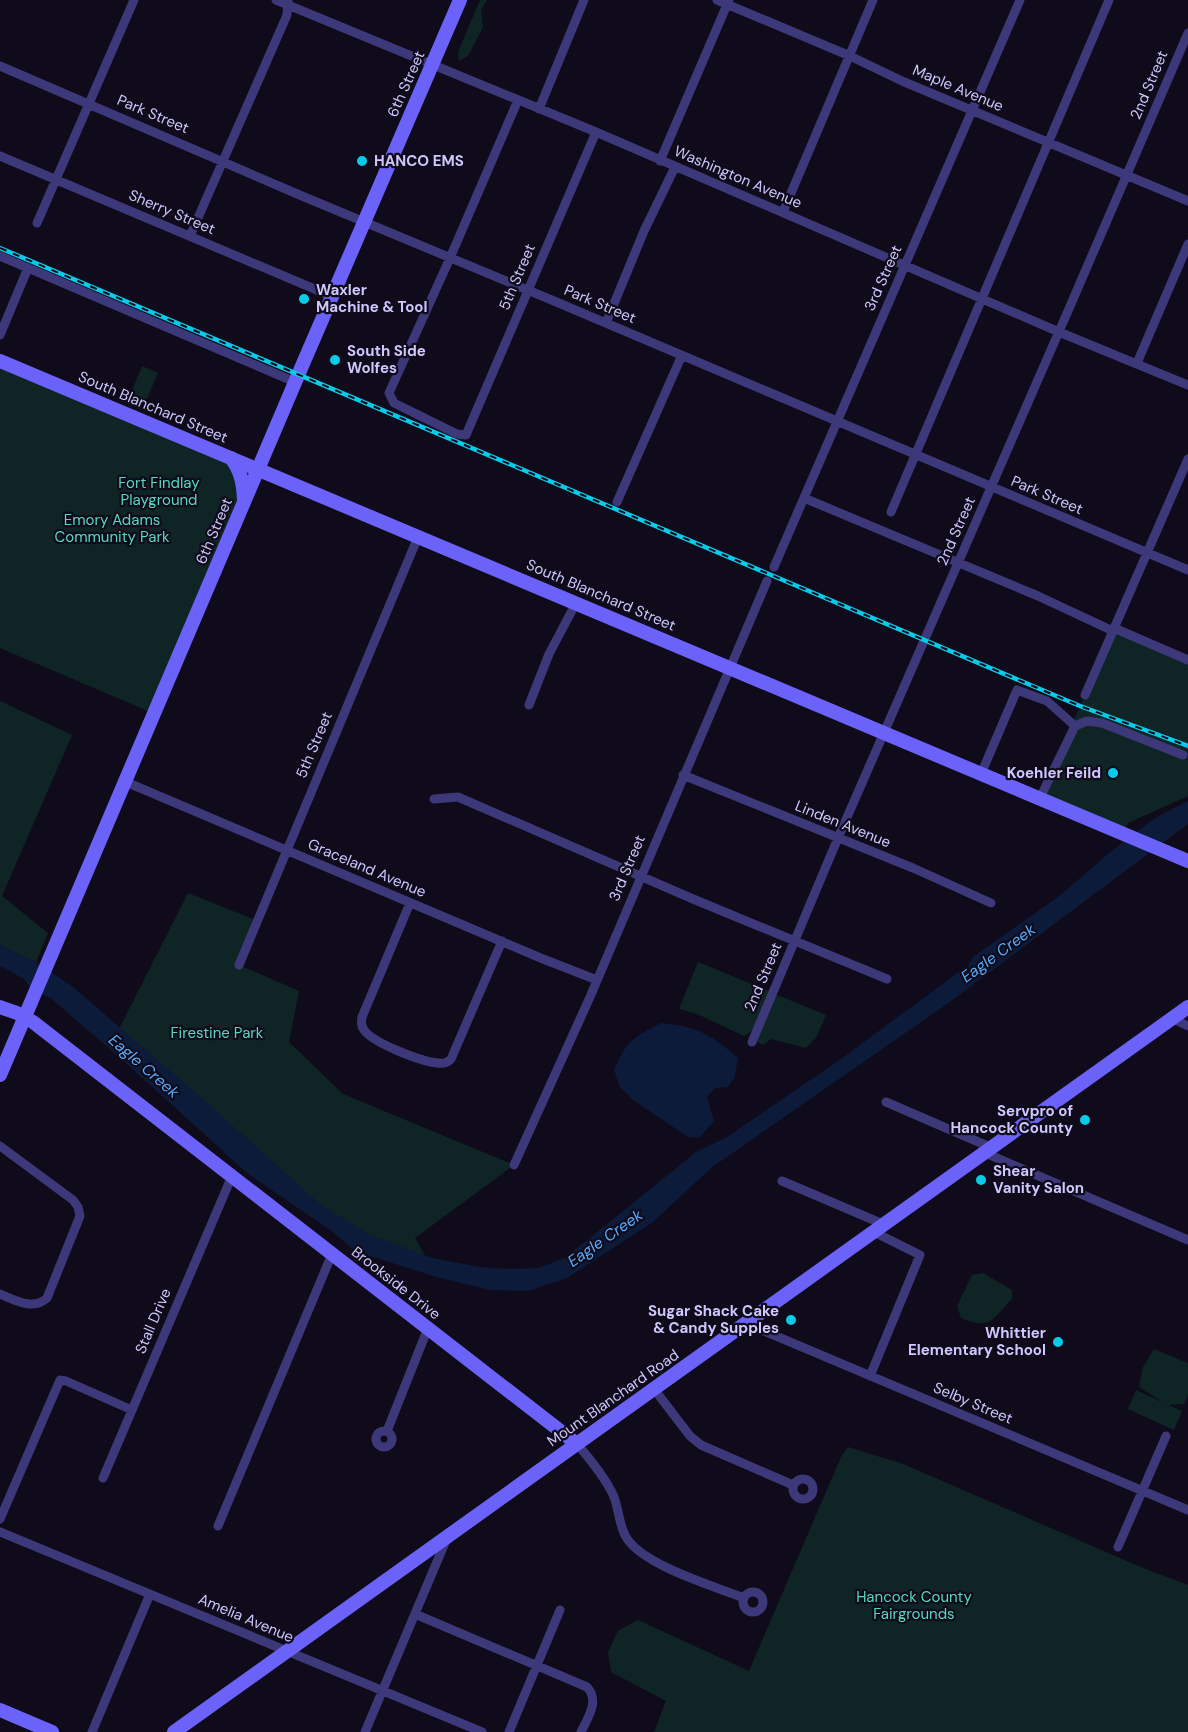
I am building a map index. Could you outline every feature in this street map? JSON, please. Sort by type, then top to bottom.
[{"type":"street","points":[[37,223],[134,0]]},
{"type":"street","name":"Washington Avenue","points":[[276,0],[287,2],[432,66],[596,132],[1059,332],[1188,385]]},
{"type":"street","name":"6th Street","points":[[0,1076],[331,296],[460,0]]},
{"type":"street","points":[[539,109],[584,0]]},
{"type":"street","name":"Maple Avenue","points":[[717,0],[729,2],[972,110],[1188,201]]},
{"type":"street","points":[[783,212],[873,0]]},
{"type":"street","name":"3rd Street","points":[[774,567],[1020,0]]},
{"type":"street","points":[[891,512],[1109,0]]},
{"type":"street","points":[[190,236],[287,15],[287,2]]},
{"type":"street","points":[[660,161],[729,2]]},
{"type":"street","name":"2nd Street","points":[[752,1042],[838,838],[1188,33]]},
{"type":"street","name":"Park Street","points":[[0,66],[363,222],[1188,570]]},
{"type":"street","points":[[450,258],[518,100]]},
{"type":"street","name":"5th Street","points":[[450,258],[389,393],[394,403],[457,434],[466,435],[596,132]]},
{"type":"street","name":"Sherry Street","points":[[0,156],[331,296]]},
{"type":"street","points":[[606,323],[644,231],[675,167]]},
{"type":"street","points":[[1137,363],[1188,244]]},
{"type":"street","points":[[0,256],[295,382]]},
{"type":"street","points":[[0,335],[28,268]]},
{"type":"street","points":[[617,502],[682,355]]},
{"type":"street","name":"South Blanchard Street","points":[[0,361],[1188,861]]},
{"type":"street","points":[[230,457],[242,477],[244,501]]},
{"type":"street","points":[[1085,696],[1188,459]]},
{"type":"street","points":[[804,498],[1188,660]]},
{"type":"street","name":"5th Street","points":[[239,965],[418,537]]},
{"type":"street","name":"3rd Street","points":[[514,1165],[597,980],[766,581]]},
{"type":"street","points":[[529,705],[549,654],[576,603]]},
{"type":"street","points":[[981,774],[1017,690],[1047,701],[1075,726]]},
{"type":"street","points":[[1040,798],[1075,726],[1087,721],[1102,723],[1183,755]]},
{"type":"street","name":"Linden Avenue","points":[[683,776],[913,867],[991,903]]},
{"type":"street","name":"Graceland Avenue","points":[[126,782],[597,980]]},
{"type":"street","points":[[434,799],[458,796],[640,876],[887,979]]},
{"type":"street","points":[[410,903],[368,1000],[362,1017],[362,1025],[375,1040],[420,1059],[440,1064],[447,1062],[454,1054],[502,941]]},
{"type":"street","name":"Brookside Drive","points":[[0,1007],[25,1017],[577,1444],[608,1486],[615,1499],[626,1537],[637,1549],[671,1569],[744,1598]]},
{"type":"street","name":"Mount Blanchard Road","points":[[174,1732],[1188,1007]]},
{"type":"street","points":[[1171,1018],[1188,1026]]},
{"type":"street","points":[[886,1102],[986,1150],[1188,1240]]},
{"type":"street","points":[[0,1146],[72,1200],[79,1211],[79,1222],[48,1295],[43,1301],[37,1304],[25,1304],[0,1294]]},
{"type":"street","name":"Stall Drive","points":[[103,1478],[232,1176]]},
{"type":"street","points":[[782,1181],[879,1228],[920,1256],[870,1376]]},
{"type":"street","points":[[218,1526],[332,1254]]},
{"type":"street","name":"Selby Street","points":[[746,1323],[1188,1510]]},
{"type":"street","points":[[387,1431],[428,1328]]},
{"type":"street","points":[[0,1519],[60,1380],[132,1410]]},
{"type":"street","points":[[654,1389],[684,1428],[701,1445],[794,1485]]},
{"type":"street","points":[[1118,1547],[1166,1436]]},
{"type":"street","name":"Amelia Avenue","points":[[0,1532],[482,1732]]},
{"type":"street","points":[[364,1732],[448,1536]]},
{"type":"street","points":[[92,1732],[150,1594]]},
{"type":"street","points":[[509,1732],[560,1610]]},
{"type":"street","points":[[415,1614],[587,1687],[591,1691],[594,1702],[581,1732]]},
{"type":"street","points":[[0,1710],[52,1732]]},
{"type":"green space","points":[[480,0],[487,0],[481,10],[483,27],[468,56],[459,61],[458,52]]},
{"type":"green space","name":"Emory Adams Community Park","points":[[0,361],[258,469],[155,714],[0,648]]},
{"type":"green space","points":[[142,366],[158,373],[145,403],[137,408],[116,399],[119,397],[128,400]]},
{"type":"green space","points":[[1114,628],[1188,660],[1188,796],[1128,823],[1123,833],[1040,798]]},
{"type":"green space","points":[[0,701],[72,735],[2,896],[48,933],[36,962],[0,945]]},
{"type":"green space","name":"Firestine Park","points":[[188,893],[258,921],[239,965],[299,991],[289,1042],[343,1094],[514,1165],[415,1238],[431,1266],[352,1236],[114,1039]]},
{"type":"green space","points":[[698,962],[769,991],[752,1031],[744,1036],[697,1014],[679,1009]]},
{"type":"green space","points":[[775,994],[826,1015],[817,1036],[806,1048],[771,1039],[763,1045],[755,1041]]},
{"type":"green space","points":[[983,1273],[1012,1290],[1012,1299],[990,1321],[979,1323],[961,1318],[957,1306],[972,1275]]},
{"type":"green space","points":[[1154,1349],[1188,1363],[1188,1395],[1184,1404],[1169,1405],[1182,1411],[1174,1430],[1128,1409],[1136,1390],[1164,1403],[1139,1387],[1143,1367]]},
{"type":"green space","name":"Hancock County Fairgrounds","points":[[848,1447],[903,1464],[1143,1568],[1188,1585],[1188,1732],[654,1732],[666,1701],[611,1672],[608,1652],[618,1631],[638,1620],[749,1671],[841,1457]]},
{"type":"water","name":"Eagle Creek","points":[[1188,801],[1188,824],[947,1004],[711,1168],[653,1222],[567,1278],[528,1291],[490,1290],[436,1277],[355,1251],[333,1232],[247,1173],[53,1000],[29,986],[24,979],[0,966],[0,945],[36,962],[73,987],[319,1203],[368,1234],[432,1258],[480,1267],[538,1268],[565,1258],[696,1152],[727,1137],[841,1059],[967,968],[973,957],[1058,897],[1109,853],[1155,818]]},
{"type":"water","points":[[661,1023],[685,1026],[703,1033],[738,1058],[735,1076],[728,1087],[715,1088],[707,1097],[714,1121],[699,1138],[688,1137],[633,1100],[620,1087],[614,1070],[623,1052],[632,1041]]},
{"type":"railway","points":[[0,248],[1080,706],[1188,746]]},
{"type":"place","name":"HANCO EMS","points":[[362,161]]},
{"type":"place","name":"Waxler Machine & Tool","points":[[304,299]]},
{"type":"place","name":"South Side Wolfes","points":[[335,360]]},
{"type":"place","name":"Koehler Feild","points":[[1113,773]]},
{"type":"place","name":"Servpro of Hancock County","points":[[1085,1120]]},
{"type":"place","name":"Shear Vanity Salon","points":[[981,1180]]},
{"type":"place","name":"Sugar Shack Cake & Candy Supples","points":[[791,1320]]},
{"type":"place","name":"Whittier Elementary School","points":[[1058,1342]]},
{"type":"park label","name":"Fort Findlay Playground","points":[[159,492]]}]
